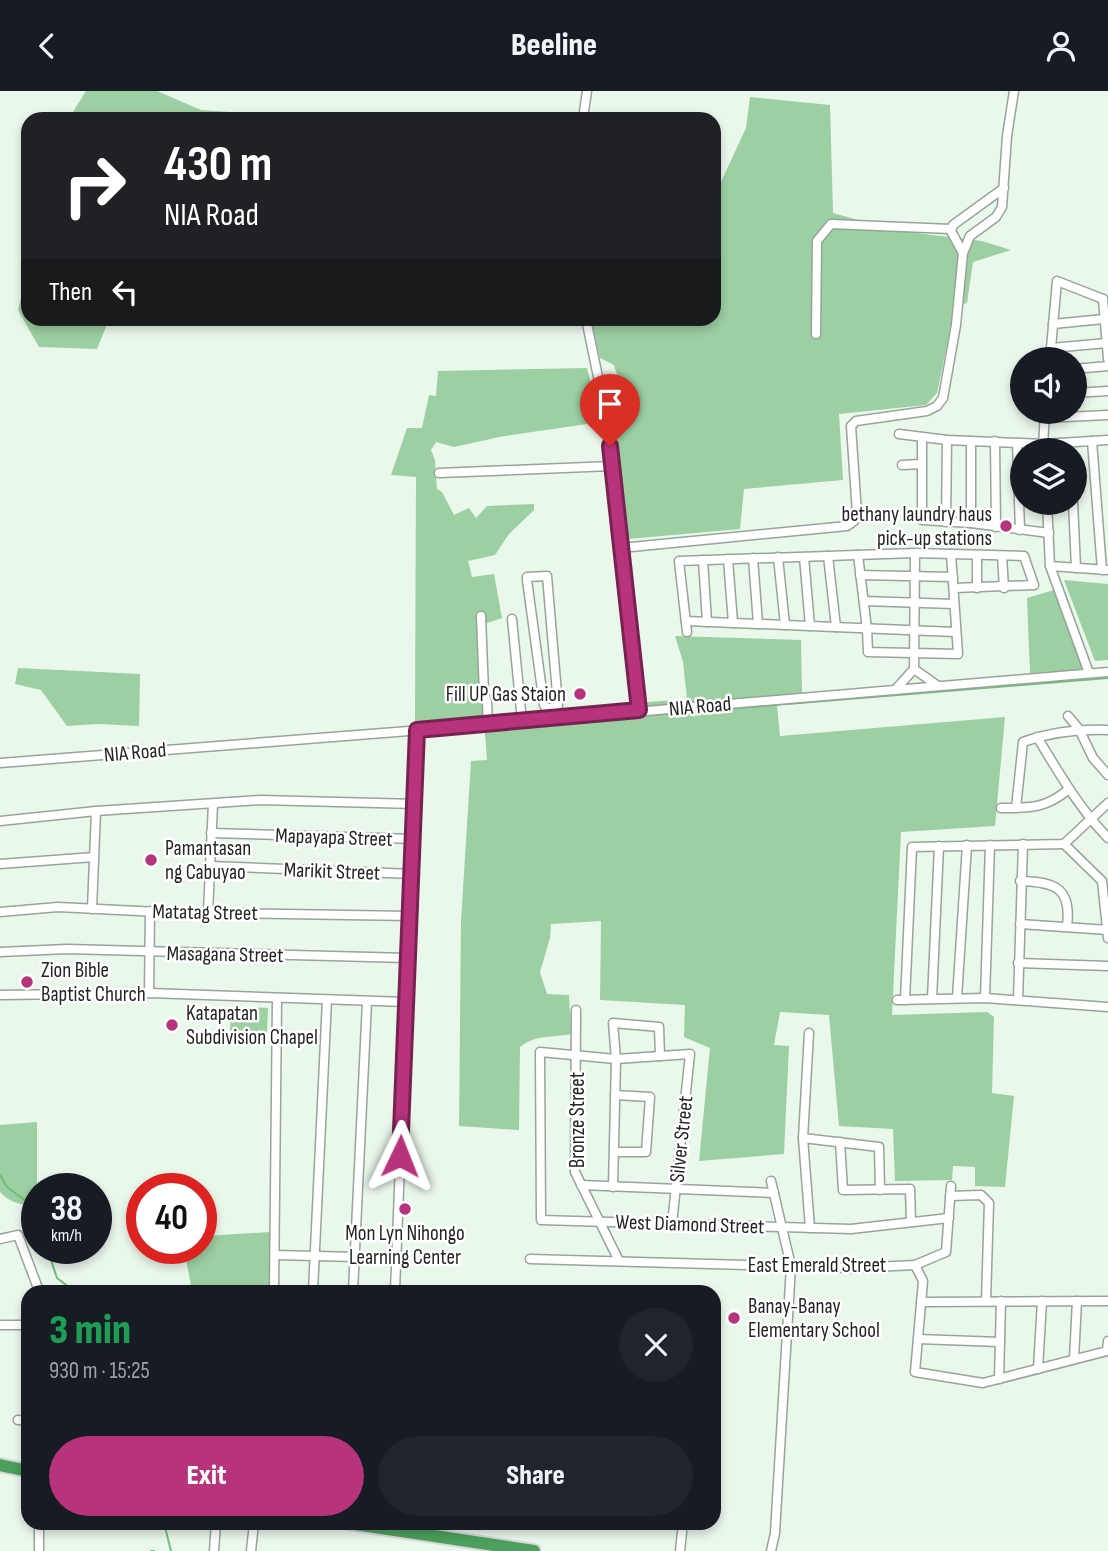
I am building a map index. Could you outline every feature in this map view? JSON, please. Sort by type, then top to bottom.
[{"type":"highway","points":[[0,1465],[21,1470]]},
{"type":"highway","points":[[413,1530],[534,1551]]},
{"type":"street","points":[[584,112],[587,91]]},
{"type":"street","points":[[621,548],[851,524],[856,513],[851,426],[856,421],[927,411],[937,406],[943,398],[956,325],[963,253],[970,236],[1001,211],[1007,136],[1014,91]]},
{"type":"street","points":[[816,334],[817,241],[831,224],[951,229],[964,215],[1004,188]]},
{"type":"street","points":[[951,229],[963,253]]},
{"type":"street","points":[[1051,347],[1057,281],[1105,297],[1108,359]]},
{"type":"street","points":[[1053,324],[1104,319]]},
{"type":"street","points":[[587,326],[608,425],[639,710]]},
{"type":"street","points":[[1062,347],[1107,343]]},
{"type":"street","points":[[1087,368],[1108,366]]},
{"type":"street","points":[[1087,392],[1108,391]]},
{"type":"street","points":[[1087,415],[1108,415]]},
{"type":"street","points":[[899,434],[947,440],[1010,442]]},
{"type":"street","points":[[922,438],[922,520],[1049,533]]},
{"type":"street","points":[[946,522],[947,440]]},
{"type":"street","points":[[1087,442],[1108,440]]},
{"type":"street","points":[[971,441],[971,523]]},
{"type":"street","points":[[995,441],[996,527]]},
{"type":"street","points":[[1050,566],[1105,570],[1092,441]]},
{"type":"street","points":[[902,465],[922,464]]},
{"type":"street","points":[[439,473],[612,466]]},
{"type":"street","points":[[1019,515],[1020,530]]},
{"type":"street","points":[[1048,515],[1050,566],[1089,673]]},
{"type":"street","points":[[1074,515],[1076,568]]},
{"type":"street","points":[[895,690],[914,669],[915,553]]},
{"type":"street","points":[[687,632],[679,561],[915,553],[1024,556],[1034,585],[954,588]]},
{"type":"street","points":[[858,555],[868,652],[958,654],[951,554]]},
{"type":"street","points":[[976,555],[977,588]]},
{"type":"street","points":[[828,556],[836,627]]},
{"type":"street","points":[[1002,556],[1004,587]]},
{"type":"street","points":[[778,557],[785,625]]},
{"type":"street","points":[[804,557],[810,626]]},
{"type":"street","points":[[753,558],[758,624]]},
{"type":"street","points":[[728,559],[733,623]]},
{"type":"street","points":[[703,560],[707,622]]},
{"type":"street","points":[[545,575],[558,705],[550,708],[544,705],[537,647],[527,578],[545,575]]},
{"type":"street","points":[[860,575],[953,577]]},
{"type":"street","points":[[864,601],[954,604]]},
{"type":"street","points":[[481,616],[488,724]]},
{"type":"street","points":[[512,619],[522,721]]},
{"type":"street","points":[[686,621],[955,632]]},
{"type":"street","points":[[537,647],[553,646]]},
{"type":"street","points":[[914,669],[938,686]]},
{"type":"street","name":"NIA Road","points":[[0,763],[1108,672]]},
{"type":"street","points":[[550,708],[551,718]]},
{"type":"street","points":[[1069,716],[1079,729],[1093,758],[1108,775]]},
{"type":"street","points":[[1016,808],[1023,742],[1079,729],[1108,730]]},
{"type":"street","points":[[395,1285],[415,839],[417,730]]},
{"type":"street","points":[[1037,737],[1090,820],[1108,838]]},
{"type":"street","points":[[1001,808],[1040,807],[1056,800],[1069,789]]},
{"type":"street","points":[[0,821],[96,811],[260,800],[416,804]]},
{"type":"street","points":[[1108,803],[1064,844],[912,847],[901,1000],[985,998],[1108,1007]]},
{"type":"street","points":[[208,912],[213,804]]},
{"type":"street","points":[[92,909],[96,811]]},
{"type":"street","name":"Mapayapa Street","points":[[211,833],[415,839]]},
{"type":"street","points":[[1018,1000],[1023,844]]},
{"type":"street","points":[[1064,844],[1102,881],[1108,938]]},
{"type":"street","points":[[957,998],[967,845]]},
{"type":"street","points":[[985,998],[990,845]]},
{"type":"street","points":[[932,999],[939,846]]},
{"type":"street","points":[[0,865],[94,857]]},
{"type":"street","name":"Marikit Street","points":[[210,866],[413,874]]},
{"type":"street","points":[[1020,881],[1047,882],[1064,894],[1069,912],[1067,926]]},
{"type":"street","name":"Matatag Street","points":[[0,912],[58,907],[410,916]]},
{"type":"street","points":[[149,993],[150,911]]},
{"type":"street","points":[[1020,924],[1108,930]]},
{"type":"street","name":"Masagana Street","points":[[0,953],[67,949],[408,958]]},
{"type":"street","points":[[1018,963],[1108,966]]},
{"type":"street","points":[[0,995],[149,993],[406,1002]]},
{"type":"street","points":[[274,1285],[277,999]]},
{"type":"street","points":[[313,1285],[327,1000]]},
{"type":"street","points":[[353,1285],[368,1002]]},
{"type":"street","name":"Bronze Street","points":[[576,1010],[578,1054],[575,1172],[619,1261]]},
{"type":"street","points":[[578,1054],[616,1059],[660,1056],[659,1027],[613,1023],[616,1059],[613,1187]]},
{"type":"street","points":[[809,1033],[803,1138],[810,1228]]},
{"type":"street","name":"West Diamond Street","points":[[578,1054],[540,1052],[541,1220],[850,1229],[949,1218]]},
{"type":"street","name":"Silver Street","points":[[660,1056],[690,1054],[672,1224]]},
{"type":"street","points":[[614,1152],[646,1152],[650,1097],[615,1095]]},
{"type":"street","points":[[803,1138],[880,1147],[880,1190]]},
{"type":"street","points":[[840,1142],[843,1190],[910,1189],[911,1222]]},
{"type":"street","points":[[771,1181],[791,1266],[775,1533],[771,1551]]},
{"type":"street","points":[[581,1185],[774,1193]]},
{"type":"street","name":"East Emerald Street","points":[[530,1259],[853,1268],[915,1265],[946,1252],[951,1186]]},
{"type":"street","points":[[950,1196],[981,1195],[989,1203],[986,1301]]},
{"type":"street","points":[[0,1239],[18,1235],[37,1285]]},
{"type":"street","points":[[275,1255],[396,1258]]},
{"type":"street","points":[[915,1265],[923,1282],[915,1372],[983,1383],[1107,1351],[1108,1341]]},
{"type":"street","points":[[999,1379],[1001,1301]]},
{"type":"street","points":[[1038,1369],[1042,1301]]},
{"type":"street","points":[[1074,1359],[1077,1301]]},
{"type":"street","points":[[921,1302],[1108,1301]]},
{"type":"street","points":[[0,1325],[21,1325]]},
{"type":"street","points":[[918,1339],[1000,1342]]},
{"type":"street","points":[[38,1530],[39,1551]]},
{"type":"street","points":[[214,1551],[216,1530]]},
{"type":"street","points":[[251,1551],[253,1530]]},
{"type":"street","points":[[680,1551],[682,1532]]},
{"type":"green space","points":[[86,91],[157,91],[201,110],[230,112],[73,112]]},
{"type":"green space","points":[[750,97],[830,105],[833,213],[887,228],[915,224],[916,233],[982,241],[1011,250],[973,262],[967,303],[955,306],[937,393],[926,405],[839,414],[843,480],[744,489],[740,529],[628,539],[616,427],[632,423],[614,365],[600,358],[592,326],[721,326],[721,182],[746,128]]},
{"type":"green space","points":[[27,326],[106,326],[97,349],[39,347]]},
{"type":"green space","points":[[587,368],[601,422],[504,436],[454,447],[436,442],[431,450],[435,460],[437,489],[442,492],[454,515],[469,508],[476,518],[487,506],[534,504],[534,510],[509,534],[495,555],[468,561],[472,577],[494,574],[502,618],[481,625],[486,715],[687,699],[683,662],[675,636],[801,640],[802,693],[776,696],[780,736],[1005,717],[995,826],[901,832],[892,1015],[987,1012],[994,1017],[992,1093],[1014,1096],[1005,1187],[975,1186],[975,1167],[953,1166],[952,1180],[895,1181],[893,1129],[839,1126],[829,1015],[780,1012],[774,1045],[789,1046],[784,1154],[699,1161],[710,1048],[684,1037],[685,1005],[600,1000],[601,921],[551,924],[550,938],[540,972],[547,994],[569,995],[571,1034],[538,1038],[520,1047],[519,1130],[459,1126],[461,921],[471,761],[487,760],[484,720],[421,726],[415,721],[416,477],[391,475],[407,428],[422,428],[429,395],[436,396],[438,371]]},
{"type":"green space","points":[[1064,580],[1108,584],[1108,660],[1095,661]]},
{"type":"green space","points":[[1054,590],[1085,671],[1030,673],[1027,598]]},
{"type":"green space","points":[[18,668],[140,674],[139,726],[67,726],[41,690],[15,684]]},
{"type":"green space","points":[[231,1007],[268,1008],[267,1032],[230,1031]]},
{"type":"green space","points":[[37,1122],[37,1173],[21,1173],[21,1204],[0,1192],[0,1125]]},
{"type":"green space","points":[[270,1232],[270,1285],[191,1285],[187,1264],[217,1264],[217,1235]]},
{"type":"waterway","points":[[639,716],[1108,678]]},
{"type":"waterway","points":[[0,1175],[7,1187],[21,1197]]},
{"type":"waterway","points":[[52,1264],[57,1278],[66,1285]]},
{"type":"waterway","points":[[166,1530],[171,1551]]},
{"type":"place","name":"bethany laundry haus pick-up stations","points":[[1006,526]]},
{"type":"place","name":"Fill UP Gas Staion","points":[[580,694]]},
{"type":"place","name":"Pamantasan ng Cabuyao","points":[[151,860]]},
{"type":"place","name":"Zion Bible Baptist Church","points":[[27,982]]},
{"type":"place","name":"Katapatan Subdivision Chapel","points":[[172,1025]]},
{"type":"place","name":"Mon Lyn Nihongo Learning Center","points":[[405,1209]]},
{"type":"place","name":"Banay-Banay Elementary School","points":[[734,1318]]},
{"type":"route","points":[[400,1156],[415,839],[417,730],[639,710],[610,446]]}]
